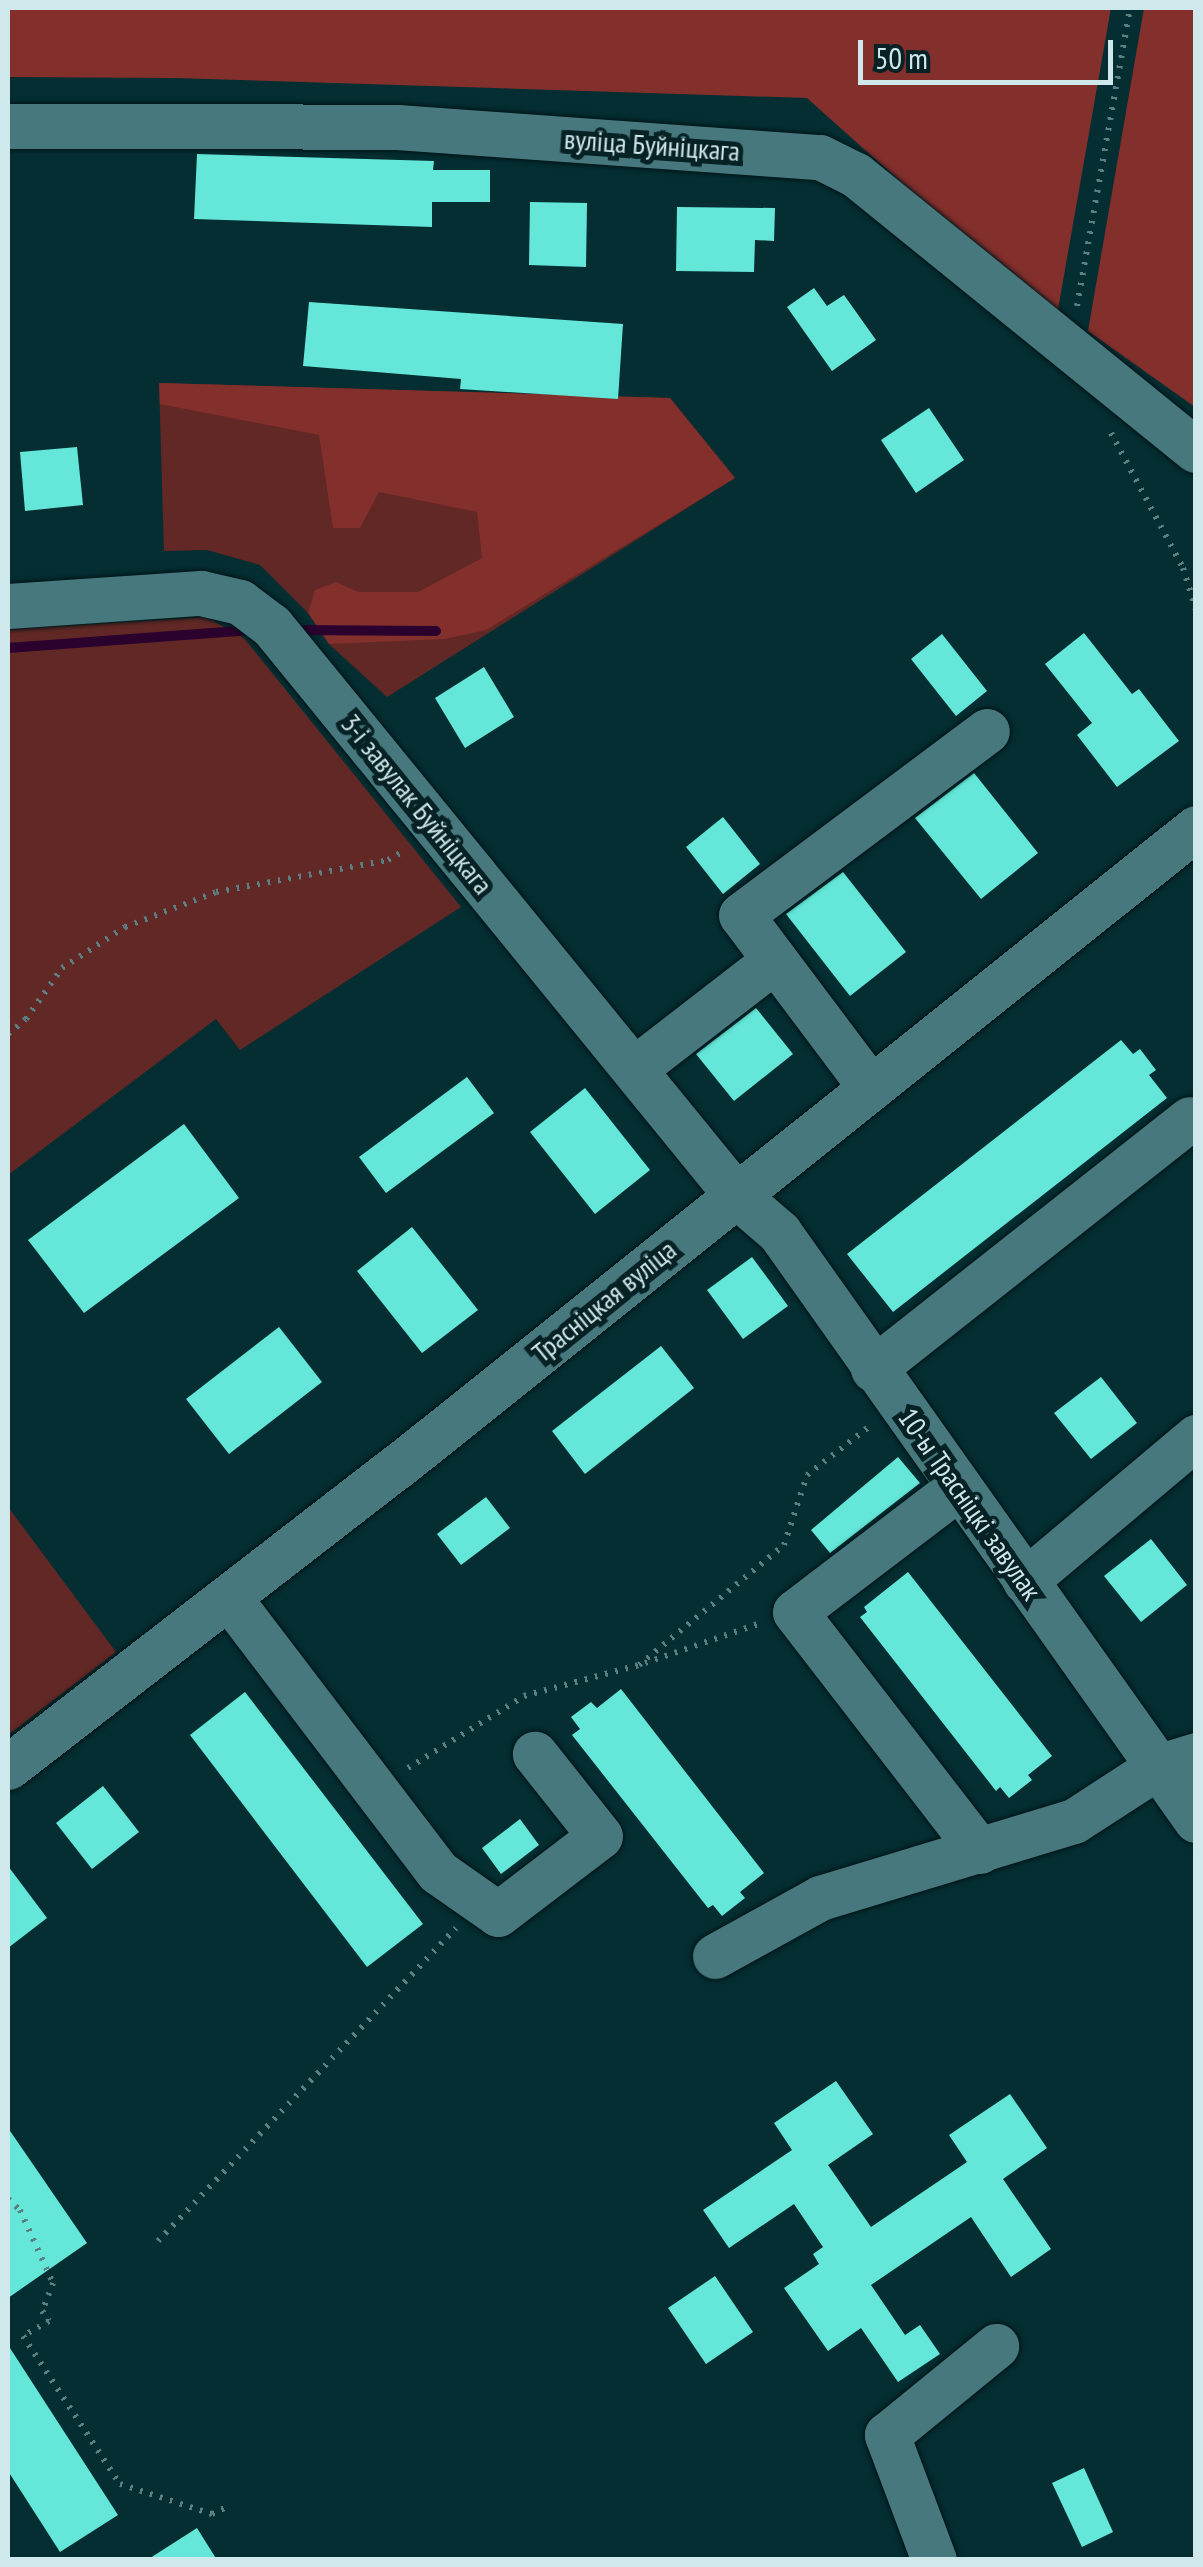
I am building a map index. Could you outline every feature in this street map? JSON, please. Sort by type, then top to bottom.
[{"type":"street","name":"вуліца Буйніцкага","points":[[8,126],[397,127],[820,157],[856,176],[1196,450]]},
{"type":"street","name":"3-і завулак Буйніцкага","points":[[8,606],[201,592],[240,602],[270,626],[736,1195]]},
{"type":"street","points":[[871,1088],[741,915],[987,731]]},
{"type":"street","name":"Трасніцкая вуліца","points":[[8,1768],[230,1598],[1196,828]]},
{"type":"street","points":[[634,1068],[775,960]]},
{"type":"street","points":[[886,1386],[1189,1119]]},
{"type":"street","name":"10-ы Трасніцкі завулак","points":[[736,1195],[779,1232],[1025,1581],[1176,1761],[1196,1820]]},
{"type":"street","points":[[1025,1581],[1196,1437]]},
{"type":"street","points":[[959,1487],[795,1612],[980,1851]]},
{"type":"street","points":[[230,1598],[438,1872],[498,1914],[600,1836],[535,1754]]},
{"type":"street","points":[[714,1956],[820,1898],[1074,1821],[1176,1761]]},
{"type":"street","points":[[934,2560],[887,2435],[996,2346]]},
{"type":"path","points":[[1069,350],[1130,8]]},
{"type":"path","points":[[1103,419],[1183,568],[1196,610]]},
{"type":"path","points":[[8,1034],[26,1019],[62,968],[126,927],[216,892],[388,860],[437,828]]},
{"type":"path","points":[[639,1665],[784,1545],[807,1474],[886,1386]]},
{"type":"path","points":[[375,1789],[524,1696],[639,1665],[795,1612]]},
{"type":"path","points":[[158,2241],[481,1902]]},
{"type":"path","points":[[8,2199],[20,2210],[53,2283],[42,2311],[48,2321],[23,2336],[120,2484],[212,2514],[225,2508]]},
{"type":"shaded area","points":[[8,8],[1111,8],[1056,321],[807,98],[175,78],[8,77]]},
{"type":"shaded area","points":[[1144,8],[1195,8],[1195,407],[1088,331]]},
{"type":"shaded area","points":[[159,383],[670,398],[735,478],[387,697],[329,644],[308,613],[260,565],[207,550],[164,551]]},
{"type":"shaded area","points":[[159,383],[670,398],[735,478],[486,630],[445,639],[329,644],[308,613],[315,590],[336,582],[358,592],[418,592],[482,558],[477,512],[379,492],[360,528],[333,528],[319,435],[160,404]]},
{"type":"shaded area","points":[[206,617],[244,638],[461,907],[240,1050],[216,1019],[8,1175],[8,629]]},
{"type":"shaded area","points":[[8,1507],[116,1652],[8,1735]]},
{"type":"building","points":[[197,154],[434,161],[433,170],[490,170],[490,202],[432,202],[432,227],[194,219]]},
{"type":"building","points":[[530,202],[587,203],[586,267],[529,265]]},
{"type":"building","points":[[677,207],[775,208],[774,241],[755,240],[754,272],[676,271]]},
{"type":"building","points":[[814,288],[827,306],[844,295],[876,340],[832,371],[787,307]]},
{"type":"building","points":[[309,302],[623,324],[618,399],[460,389],[461,379],[303,366]]},
{"type":"building","points":[[929,408],[964,460],[916,493],[881,440]]},
{"type":"building","points":[[77,447],[83,505],[25,511],[20,452]]},
{"type":"building","points":[[1084,633],[1132,694],[1139,689],[1179,741],[1117,787],[1077,735],[1092,723],[1045,664]]},
{"type":"building","points":[[942,634],[987,691],[956,716],[911,659]]},
{"type":"building","points":[[484,667],[514,717],[465,748],[435,698]]},
{"type":"building","points":[[974,773],[1038,853],[981,899],[915,818]]},
{"type":"building","points":[[723,817],[760,864],[723,894],[686,847]]},
{"type":"building","points":[[843,872],[906,952],[850,996],[786,914]]},
{"type":"building","points":[[756,1008],[793,1054],[734,1101],[696,1054]]},
{"type":"building","points":[[1121,1040],[1133,1054],[1140,1049],[1156,1070],[1149,1075],[1167,1098],[893,1312],[847,1254]]},
{"type":"building","points":[[467,1077],[494,1113],[386,1193],[359,1157]]},
{"type":"building","points":[[585,1088],[650,1170],[595,1214],[530,1132]]},
{"type":"building","points":[[184,1124],[239,1198],[84,1313],[28,1240]]},
{"type":"building","points":[[412,1227],[478,1310],[422,1353],[357,1271]]},
{"type":"building","points":[[752,1257],[788,1306],[743,1339],[707,1290]]},
{"type":"building","points":[[279,1327],[322,1382],[229,1454],[186,1399]]},
{"type":"building","points":[[661,1346],[694,1388],[585,1474],[552,1431]]},
{"type":"building","points":[[1101,1377],[1137,1423],[1091,1459],[1054,1413]]},
{"type":"building","points":[[898,1457],[920,1483],[830,1553],[811,1530]]},
{"type":"building","points":[[486,1497],[510,1528],[461,1565],[437,1534]]},
{"type":"building","points":[[1151,1539],[1187,1585],[1141,1622],[1104,1576]]},
{"type":"building","points":[[908,1572],[1052,1756],[1028,1775],[1032,1780],[1009,1798],[1000,1787],[996,1791],[860,1617],[867,1612],[864,1607]]},
{"type":"building","points":[[621,1689],[764,1873],[740,1892],[745,1898],[722,1916],[713,1905],[708,1908],[572,1735],[580,1729],[571,1717],[591,1702],[597,1708]]},
{"type":"building","points":[[245,1692],[423,1924],[367,1967],[190,1735]]},
{"type":"building","points":[[103,1786],[139,1832],[92,1869],[56,1823]]},
{"type":"building","points":[[520,1819],[539,1845],[501,1874],[482,1848]]},
{"type":"building","points":[[8,1866],[47,1918],[8,1948]]},
{"type":"building","points":[[836,2081],[873,2134],[828,2165],[871,2227],[967,2162],[949,2135],[1010,2094],[1047,2148],[1003,2179],[1051,2249],[1011,2277],[971,2217],[871,2285],[905,2335],[920,2325],[940,2354],[898,2382],[861,2328],[828,2351],[784,2288],[819,2264],[813,2254],[823,2247],[794,2204],[729,2248],[703,2210],[792,2150],[774,2123]]},
{"type":"building","points":[[8,2128],[87,2243],[8,2298]]},
{"type":"building","points":[[715,2276],[753,2332],[706,2364],[668,2308]]},
{"type":"building","points":[[8,2345],[118,2515],[60,2552],[8,2471]]},
{"type":"building","points":[[1084,2468],[1113,2532],[1082,2547],[1052,2483]]},
{"type":"building","points":[[197,2528],[217,2560],[147,2560]]},
{"type":"waterway","points":[[8,648],[256,630]]},
{"type":"waterway","points":[[292,630],[436,631]]}]
